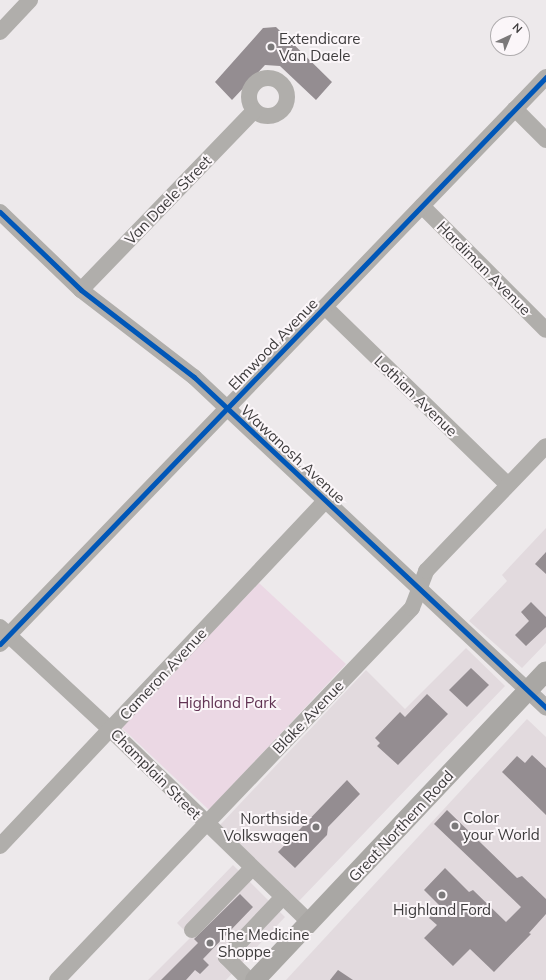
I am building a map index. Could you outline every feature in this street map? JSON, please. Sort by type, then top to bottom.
[{"type":"main road","name":"Great Northern Road","points":[[255,980],[546,672]]},
{"type":"street","points":[[0,32],[30,0]]},
{"type":"street","name":"Elmwood Avenue","points":[[3,636],[227,409],[546,77]]},
{"type":"street","points":[[515,109],[546,140]]},
{"type":"street","name":"Van Daele Street","points":[[81,290],[254,110]]},
{"type":"street","name":"Hardiman Avenue","points":[[422,206],[546,330]]},
{"type":"street","name":"Wawanosh Avenue","points":[[0,212],[81,290],[194,377],[546,708]]},
{"type":"street","name":"Lothian Avenue","points":[[325,307],[508,485]]},
{"type":"street","name":"Blake Avenue","points":[[57,980],[412,608],[426,571],[546,446]]},
{"type":"street","name":"Cameron Avenue","points":[[0,846],[111,730],[325,500]]},
{"type":"street","name":"Champlain Street","points":[[3,636],[111,730],[310,923]]},
{"type":"street","points":[[192,930],[252,868]]},
{"type":"street","points":[[249,980],[226,957],[283,897]]},
{"type":"shaded area","points":[[546,528],[546,643],[522,668],[469,621],[507,581],[502,575]]},
{"type":"shaded area","points":[[466,648],[505,686],[299,901],[220,825],[366,670],[405,709]]},
{"type":"shaded area","points":[[527,719],[546,737],[546,980],[286,980]]},
{"type":"shaded area","points":[[233,865],[285,917],[226,980],[148,980],[191,937],[177,923]]},
{"type":"green space","name":"Highland Park","points":[[259,583],[346,664],[209,810],[121,727]]},
{"type":"building","name":"Extendicare Van Daele","points":[[276,27],[332,82],[316,100],[280,66],[265,65],[232,100],[215,82],[263,28]]},
{"type":"building","points":[[546,552],[546,574],[535,564]]},
{"type":"building","points":[[531,602],[546,617],[546,627],[526,646],[515,635],[529,621],[521,612]]},
{"type":"building","points":[[471,668],[489,685],[467,707],[449,690]]},
{"type":"building","points":[[427,694],[448,714],[398,765],[377,746],[380,743],[375,738],[400,712],[405,717]]},
{"type":"building","points":[[532,755],[546,768],[546,815],[502,772],[517,756],[525,763]]},
{"type":"building","points":[[347,780],[360,794],[328,827],[327,835],[295,868],[278,852]]},
{"type":"building","points":[[447,810],[517,878],[522,876],[546,899],[546,914],[529,933],[531,934],[494,972],[470,949],[453,966],[424,938],[437,925],[429,918],[440,906],[424,890],[445,868],[469,892],[473,890],[506,922],[521,907],[434,824]]},
{"type":"building","points":[[240,894],[253,907],[203,959],[209,965],[200,974],[195,970],[186,980],[161,980],[198,943],[194,939]]},
{"type":"building","points":[[338,970],[353,980],[330,980]]},
{"type":"cycle path","points":[[0,644],[546,77]]},
{"type":"cycle path","points":[[0,212],[81,290],[194,377],[546,708]]},
{"type":"place","name":"Extendicare Van Daele","points":[[271,47]]},
{"type":"place","name":"Color your World","points":[[455,826]]},
{"type":"place","name":"Northside Volkswagen","points":[[316,827]]},
{"type":"place","name":"Highland Ford","points":[[442,895]]},
{"type":"place","name":"The Medicine Shoppe","points":[[210,943]]}]
